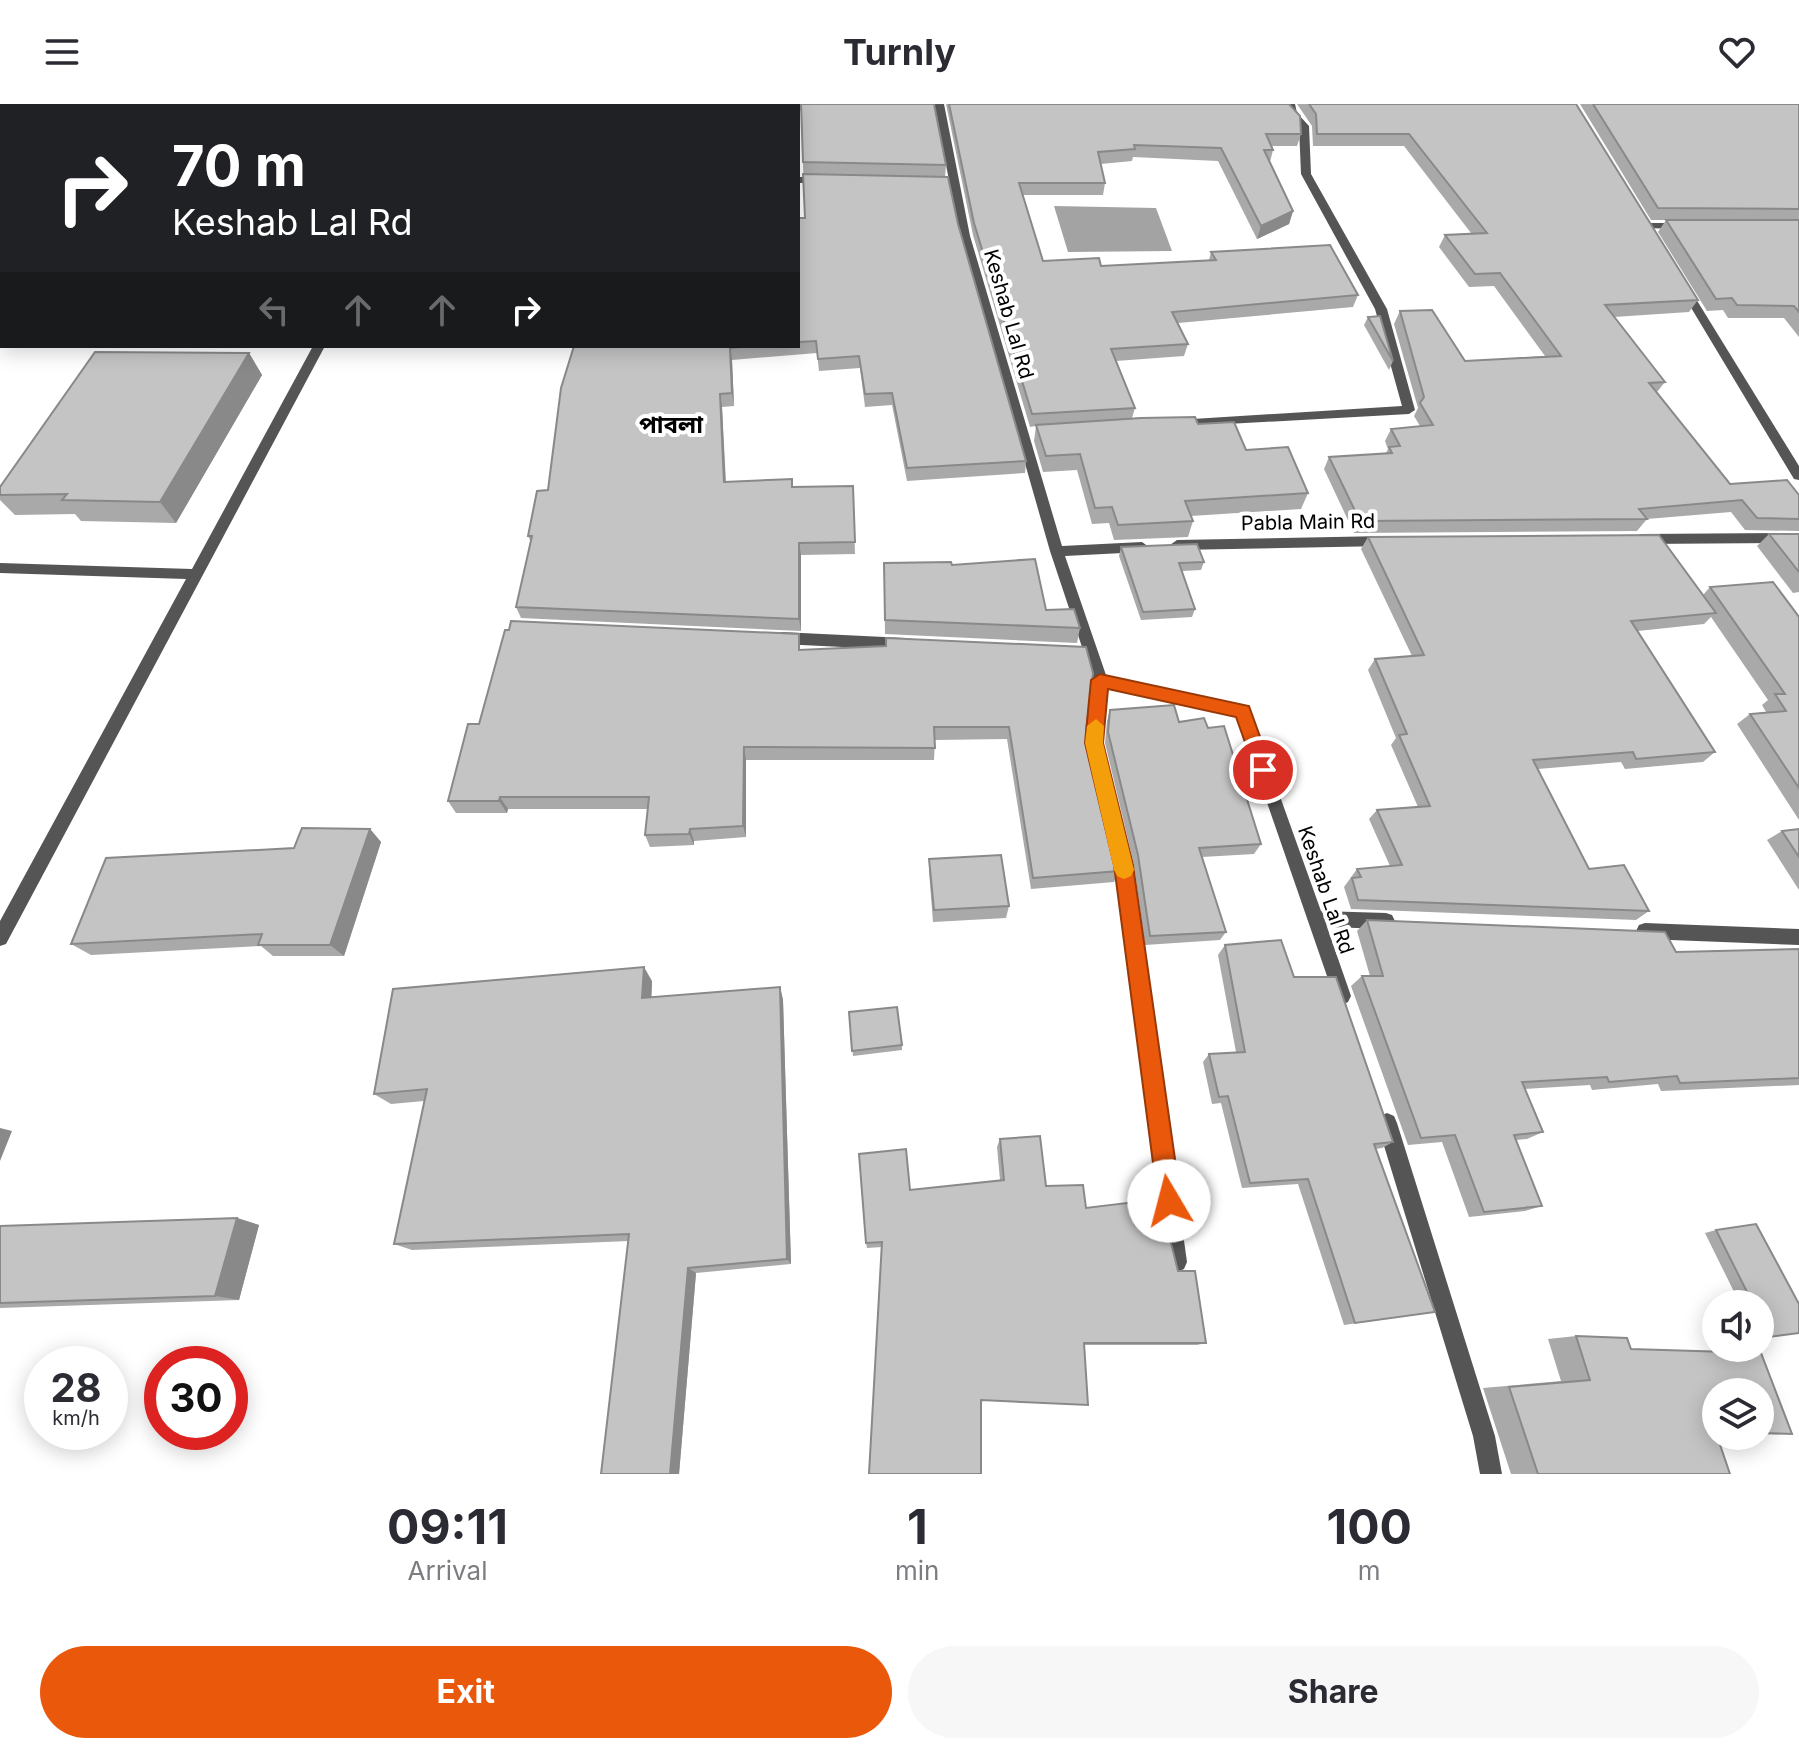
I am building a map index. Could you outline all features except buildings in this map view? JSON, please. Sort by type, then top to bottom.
[{"type":"street","name":"Keshab Lal Rd","points":[[939,104],[947,183],[1031,434],[1083,652],[1100,680],[1243,711],[1346,1006]]},
{"type":"street","points":[[1162,425],[1409,410],[1381,309],[1306,174],[1304,126],[1293,114],[1290,104]]},
{"type":"street","points":[[800,180],[845,181]]},
{"type":"street","points":[[1638,212],[1654,239]]},
{"type":"street","points":[[1646,226],[1692,226]]},
{"type":"street","points":[[1678,278],[1799,476]]},
{"type":"street","points":[[0,938],[318,348]]},
{"type":"street","points":[[1623,539],[1799,538]]},
{"type":"street","name":"Pabla Main Rd","points":[[1057,551],[1240,542],[1400,541]]},
{"type":"street","points":[[0,568],[197,574]]},
{"type":"street","points":[[771,638],[915,644]]},
{"type":"street","points":[[1100,680],[1094,743],[1123,865],[1177,1262]]},
{"type":"street","points":[[1315,919],[1409,922]]},
{"type":"street","points":[[1627,931],[1799,937]]},
{"type":"street","points":[[1381,1108],[1484,1436],[1491,1474]]},
{"type":"shaded area","points":[[1054,206],[1156,208],[1172,251],[1068,252]]},
{"type":"slow traffic","points":[[1096,726],[1094,743],[1124,870]]},
{"type":"district","name":"পাবলা","points":[[671,424]]},
{"type":"route","points":[[1169,1201],[1123,865],[1094,743],[1100,680],[1243,711],[1263,770]]}]
